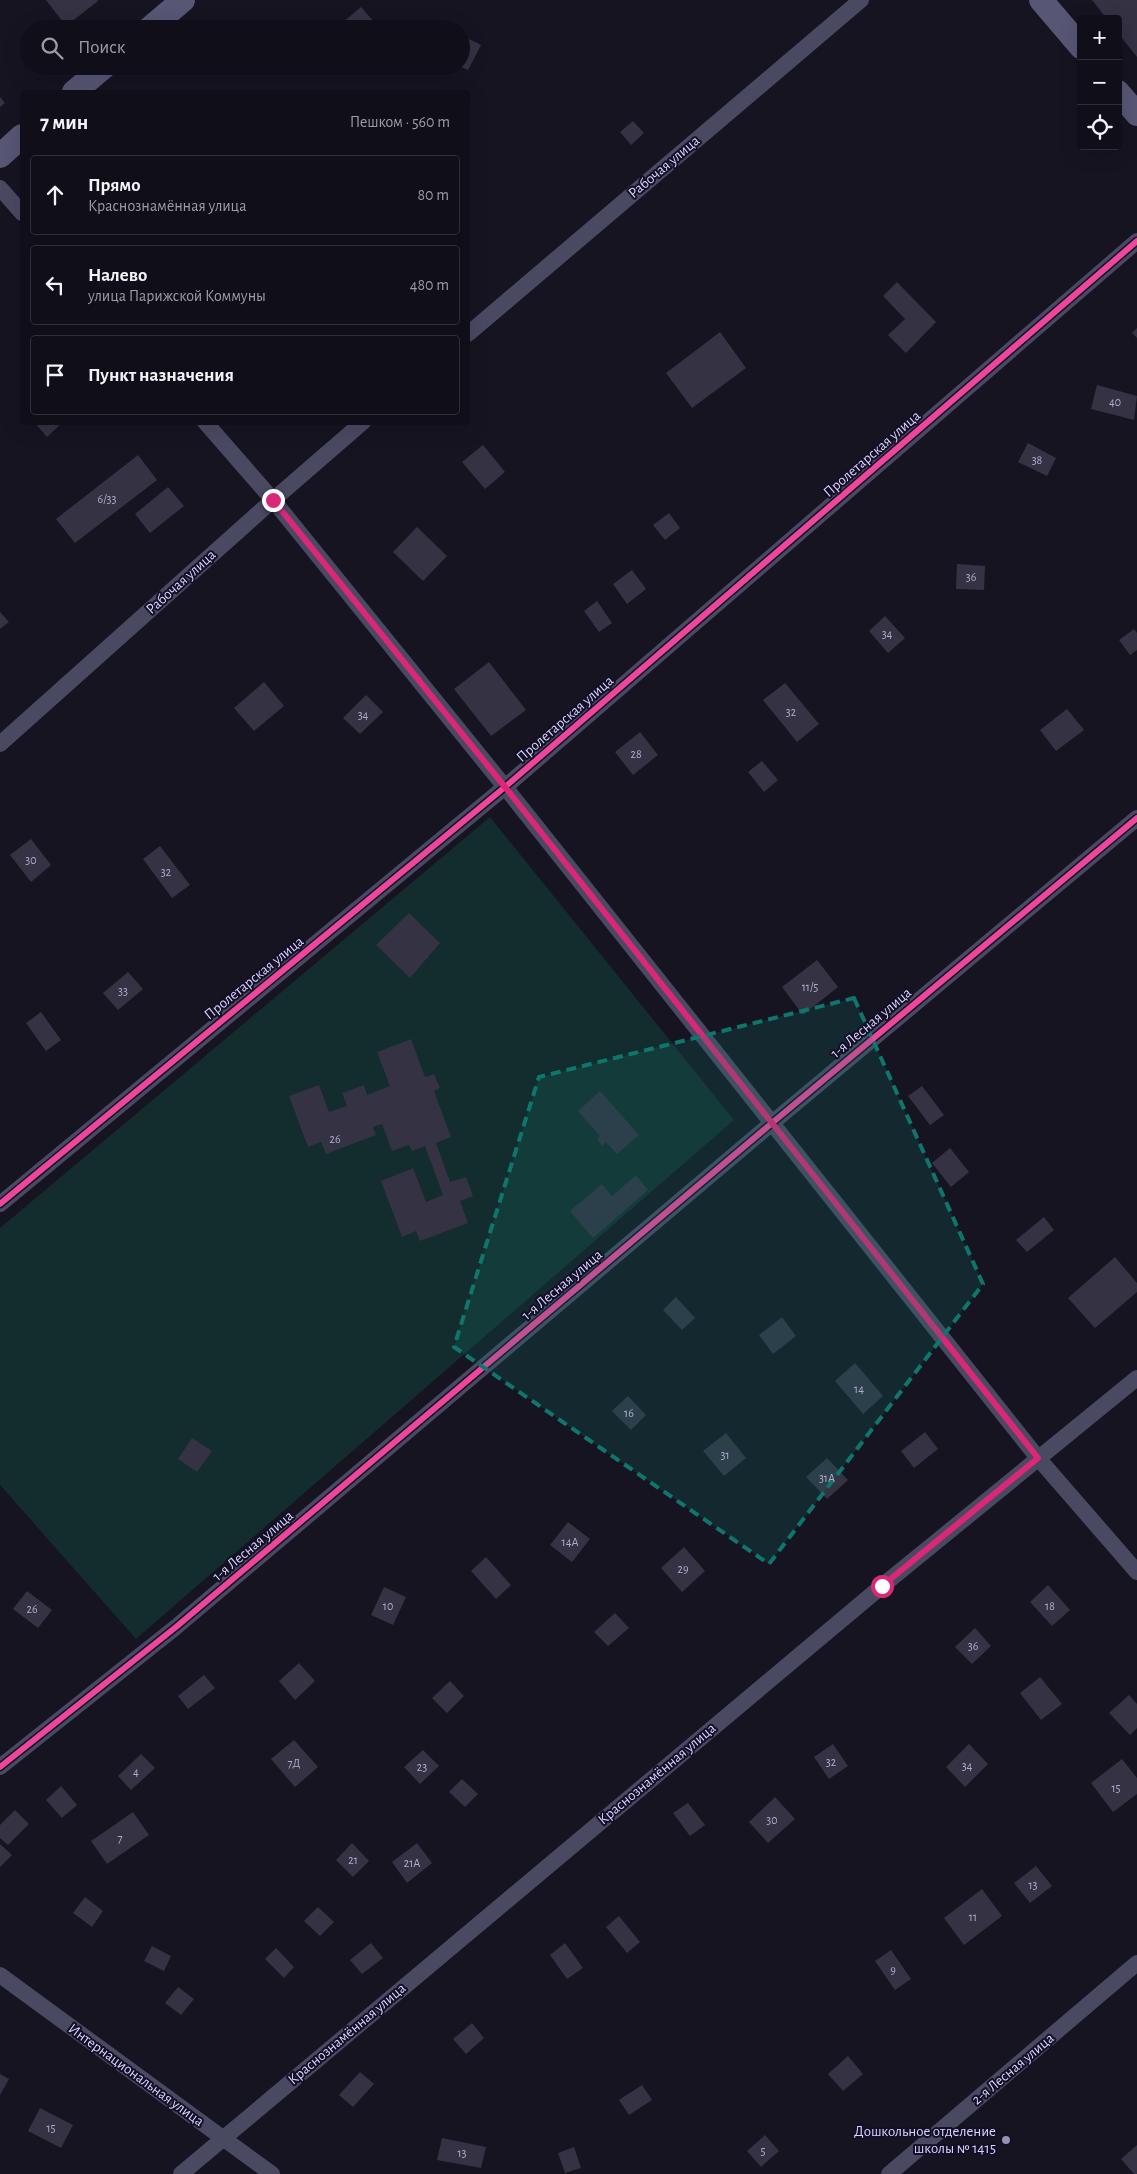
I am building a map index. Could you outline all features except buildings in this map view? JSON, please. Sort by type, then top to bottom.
[{"type":"main road","points":[[159,20],[182,0]]},
{"type":"main road","points":[[1041,0],[1077,42]]},
{"type":"main road","points":[[76,90],[94,75]]},
{"type":"main road","points":[[1122,97],[1137,114]]},
{"type":"main road","points":[[0,156],[20,138]]},
{"type":"street","name":"Рабочая улица","points":[[470,332],[861,0]]},
{"type":"street","points":[[0,188],[20,211]]},
{"type":"street","name":"Пролетарская улица","points":[[0,1204],[505,787],[1137,241]]},
{"type":"street","points":[[208,425],[273,500],[505,787],[1038,1458],[1137,1572]]},
{"type":"street","name":"Рабочая улица","points":[[0,744],[273,500],[360,425]]},
{"type":"street","name":"1-я Лесная улица","points":[[0,1767],[176,1628],[772,1123],[1137,818]]},
{"type":"street","name":"Краснознамённая улица","points":[[181,2174],[1038,1458],[1137,1378]]},
{"type":"street","name":"2-я Лесная улица","points":[[889,2174],[1137,1963]]},
{"type":"street","name":"Интернациональная улица","points":[[0,1975],[272,2174]]},
{"type":"highlighted area","points":[[854,998],[983,1284],[769,1564],[454,1347],[539,1077]]},
{"type":"green space","points":[[490,817],[734,1120],[136,1639],[0,1485],[0,1228]]},
{"type":"cycle path","points":[[0,1204],[505,787],[1137,241]]},
{"type":"cycle path","points":[[0,1767],[176,1627],[772,1123],[1137,818]]},
{"type":"place","name":"Дошкольное отделение школы № 1415","points":[[1006,2140]]},
{"type":"route","points":[[273,500],[505,787],[1038,1458],[882,1586]]}]
